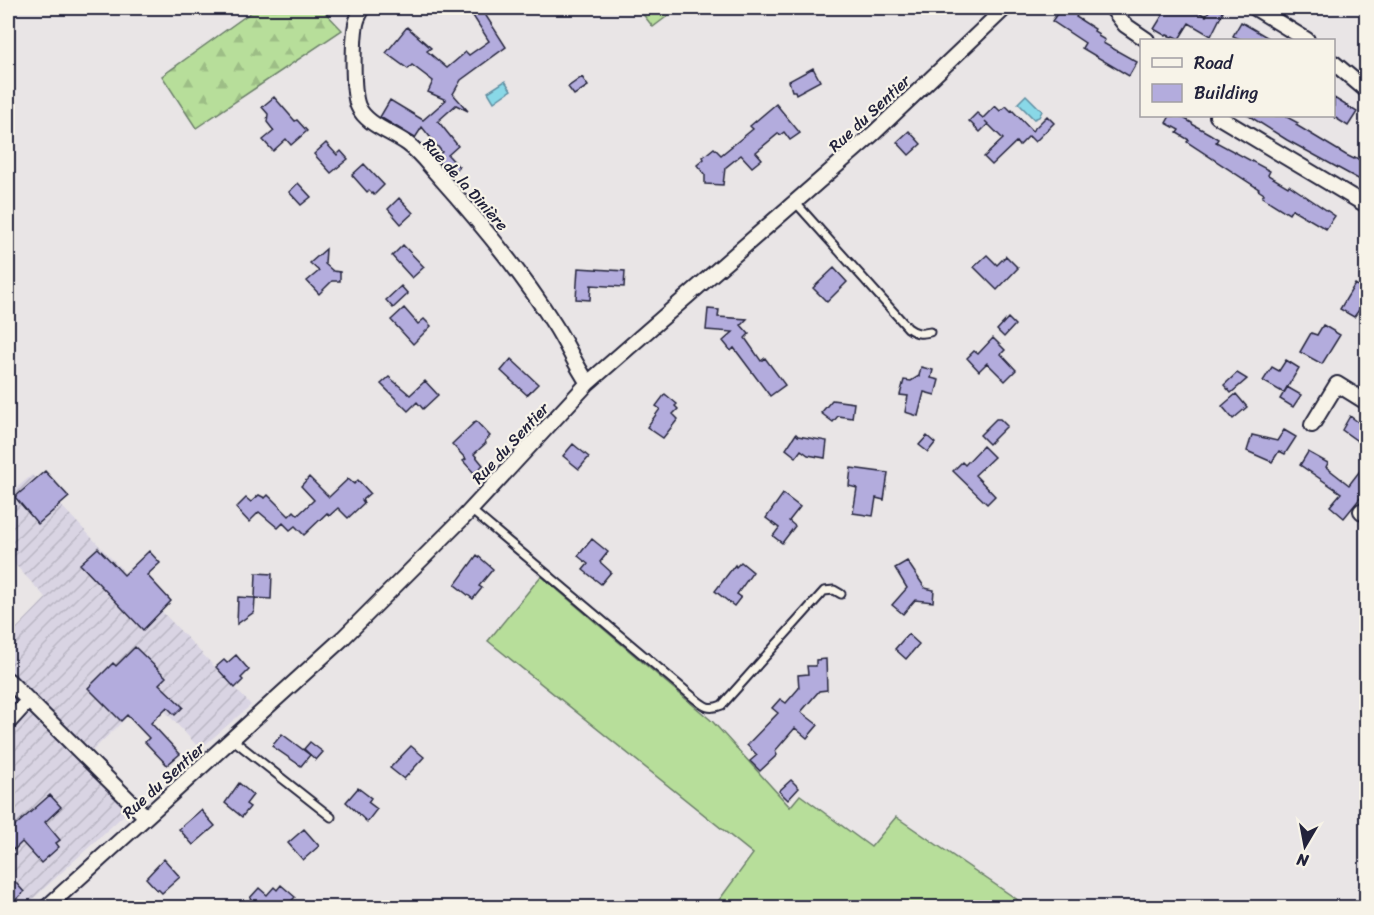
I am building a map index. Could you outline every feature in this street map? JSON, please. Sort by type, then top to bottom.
[{"type":"street","name":"Rue de la Dinière","points":[[363,8],[356,21],[354,38],[355,93],[361,111],[379,127],[421,155],[485,228],[556,326],[575,365],[588,383]]},
{"type":"street","name":"Rue du Sentier","points":[[46,908],[330,650],[471,510],[588,383],[874,133],[1005,8]]},
{"type":"street","points":[[1113,8],[1125,25],[1146,39]]},
{"type":"street","points":[[1255,8],[1305,39]]},
{"type":"street","points":[[1335,64],[1366,90]]},
{"type":"street","points":[[1218,117],[1366,205]]},
{"type":"street","points":[[1312,425],[1337,384],[1366,402]]},
{"type":"street","points":[[8,680],[146,817]]},
{"type":"street","points":[[8,723],[28,701]]},
{"type":"lane","points":[[795,202],[908,328],[914,333],[930,333]]},
{"type":"lane","points":[[471,510],[705,707],[714,709],[722,705],[824,591],[841,594]]},
{"type":"lane","points":[[232,739],[331,817]]},
{"type":"shaded area","points":[[32,475],[251,705],[200,749],[150,695],[91,752],[139,801],[23,908],[8,907],[8,637],[46,598],[8,557],[8,495]]},
{"type":"green space","points":[[257,8],[321,8],[342,30],[196,128],[162,76]]},
{"type":"green space","points":[[638,8],[678,8],[653,27]]},
{"type":"green space","points":[[541,576],[713,722],[790,807],[800,795],[871,847],[896,817],[1028,907],[714,907],[753,854],[488,641]]},
{"type":"water","points":[[505,81],[511,90],[494,102],[488,92]]},
{"type":"water","points":[[1026,95],[1042,111],[1039,117],[1034,119],[1018,103]]},
{"type":"building","points":[[468,8],[481,8],[506,47],[461,80],[453,94],[468,111],[456,105],[438,121],[458,146],[448,155],[459,167],[450,175],[435,158],[442,152],[422,127],[415,138],[380,117],[390,100],[423,120],[446,100],[428,92],[433,81],[412,65],[408,69],[386,53],[407,27],[431,48],[427,51],[447,68],[466,52],[469,55],[489,41]]},
{"type":"building","points":[[1061,8],[1082,8],[1076,17],[1095,29],[1098,36],[1105,40],[1103,43],[1137,62],[1129,76],[1082,48],[1085,43],[1052,21]]},
{"type":"building","points":[[1167,8],[1190,8],[1206,16],[1211,8],[1223,12],[1211,36],[1189,23],[1179,39],[1166,36],[1154,29]]},
{"type":"building","points":[[1241,22],[1270,39],[1240,39],[1233,36]]},
{"type":"building","points":[[813,68],[820,81],[796,94],[792,91],[789,81]]},
{"type":"building","points":[[582,77],[588,86],[574,95],[568,87]]},
{"type":"building","points":[[274,97],[307,131],[291,145],[286,139],[273,151],[263,140],[274,131],[267,122],[268,114],[262,107]]},
{"type":"building","points":[[1335,99],[1357,112],[1348,126],[1334,117]]},
{"type":"building","points":[[776,104],[800,133],[790,140],[784,132],[778,134],[756,152],[762,159],[752,167],[741,155],[725,168],[723,185],[705,184],[705,175],[697,165],[704,159],[703,157],[714,148],[721,155],[753,129],[750,126]]},
{"type":"building","points":[[995,106],[1000,111],[1006,106],[1032,131],[1047,116],[1054,123],[1035,142],[1029,136],[1019,146],[1016,142],[992,165],[984,157],[1003,139],[988,124],[980,132],[969,121],[977,113],[983,118]]},
{"type":"building","points":[[1169,117],[1182,117],[1218,139],[1216,142],[1270,171],[1268,175],[1288,187],[1289,185],[1335,216],[1326,229],[1292,209],[1289,214],[1262,197],[1264,194],[1259,189],[1187,142],[1189,140],[1177,133],[1179,130],[1166,123]]},
{"type":"building","points":[[1251,117],[1287,117],[1346,155],[1354,159],[1355,157],[1366,164],[1366,174],[1362,181],[1287,140]]},
{"type":"building","points":[[909,131],[921,144],[909,155],[897,142]]},
{"type":"building","points":[[326,143],[337,155],[341,151],[348,159],[331,173],[314,154]]},
{"type":"building","points":[[364,164],[384,185],[374,195],[369,190],[367,192],[352,175]]},
{"type":"building","points":[[298,183],[311,197],[301,205],[289,192]]},
{"type":"building","points":[[399,198],[413,213],[401,224],[388,209]]},
{"type":"building","points":[[403,245],[424,267],[412,278],[392,256]]},
{"type":"building","points":[[326,249],[325,264],[333,271],[340,272],[340,281],[332,281],[319,294],[307,281],[319,271],[310,263]]},
{"type":"building","points":[[987,255],[997,265],[1006,256],[1018,268],[997,290],[974,267]]},
{"type":"building","points":[[578,268],[625,271],[624,287],[591,285],[590,300],[576,299]]},
{"type":"building","points":[[834,268],[847,282],[827,302],[813,288]]},
{"type":"building","points":[[1355,284],[1366,291],[1366,300],[1354,317],[1340,309]]},
{"type":"building","points":[[401,286],[408,294],[393,308],[386,300]]},
{"type":"building","points":[[404,308],[418,324],[424,319],[431,326],[413,344],[391,320]]},
{"type":"building","points":[[708,309],[719,310],[718,317],[747,319],[741,325],[749,334],[745,338],[761,361],[765,358],[785,385],[770,396],[734,348],[731,351],[723,341],[733,332],[706,330]]},
{"type":"building","points":[[1008,318],[1015,325],[1004,337],[997,330]]},
{"type":"building","points":[[1323,325],[1340,335],[1322,364],[1300,352],[1311,333],[1317,335]]},
{"type":"building","points":[[993,338],[1005,350],[1001,354],[1016,370],[1005,381],[987,363],[979,371],[967,358],[974,351],[978,354]]},
{"type":"building","points":[[511,359],[538,384],[527,395],[501,371]]},
{"type":"building","points":[[1286,360],[1299,368],[1284,393],[1263,381],[1272,367],[1279,371]]},
{"type":"building","points":[[921,367],[933,370],[931,378],[939,380],[935,395],[924,392],[918,416],[905,412],[908,396],[900,395],[904,380],[911,381],[919,376]]},
{"type":"building","points":[[1237,373],[1247,379],[1231,393],[1224,385]]},
{"type":"building","points":[[389,377],[410,395],[425,381],[438,395],[423,409],[417,402],[408,411],[381,384]]},
{"type":"building","points":[[1287,387],[1301,395],[1293,407],[1280,399]]},
{"type":"building","points":[[665,394],[677,404],[675,406],[678,409],[673,414],[678,419],[663,438],[647,427],[660,409],[656,406]]},
{"type":"building","points":[[1236,394],[1247,407],[1233,419],[1222,406]]},
{"type":"building","points":[[832,400],[854,403],[852,418],[838,416],[833,422],[821,413]]},
{"type":"building","points":[[1350,416],[1366,428],[1366,447],[1342,430]]},
{"type":"building","points":[[996,419],[1000,419],[1007,426],[989,444],[980,435]]},
{"type":"building","points":[[476,421],[490,436],[474,454],[483,465],[474,473],[463,461],[466,459],[452,444]]},
{"type":"building","points":[[1284,430],[1296,437],[1285,454],[1279,451],[1272,462],[1247,451],[1252,435],[1277,441]]},
{"type":"building","points":[[796,434],[827,441],[825,458],[808,455],[801,450],[796,457],[786,449]]},
{"type":"building","points":[[927,436],[935,443],[928,452],[919,445]]},
{"type":"building","points":[[573,444],[589,457],[579,469],[563,456]]},
{"type":"building","points":[[983,446],[994,457],[975,475],[995,496],[987,504],[953,471],[962,462],[965,465]]},
{"type":"building","points":[[1308,452],[1328,463],[1326,467],[1349,485],[1366,463],[1366,491],[1344,518],[1330,506],[1341,493],[1300,465]]},
{"type":"building","points":[[851,468],[888,473],[884,500],[876,498],[873,516],[853,513],[857,488],[849,486]]},
{"type":"building","points":[[45,471],[69,497],[38,524],[15,497]]},
{"type":"building","points":[[309,477],[329,497],[348,479],[354,484],[358,480],[370,493],[362,500],[364,503],[348,518],[338,508],[329,516],[327,513],[304,535],[295,526],[290,530],[283,523],[278,528],[259,512],[249,522],[236,508],[246,498],[251,502],[259,495],[265,498],[268,495],[289,516],[294,511],[298,515],[314,500],[301,486]]},
{"type":"building","points":[[783,494],[800,507],[789,521],[795,526],[782,543],[773,536],[779,528],[766,518]]},
{"type":"building","points":[[592,539],[608,552],[600,562],[611,572],[601,584],[583,570],[588,564],[578,556]]},
{"type":"building","points":[[98,548],[124,575],[149,551],[160,563],[147,575],[171,601],[143,630],[80,564]]},
{"type":"building","points":[[477,555],[493,569],[479,586],[482,588],[473,599],[455,585]]},
{"type":"building","points":[[907,561],[925,588],[934,590],[933,602],[915,600],[903,614],[892,605],[907,588],[895,568]]},
{"type":"building","points":[[741,562],[753,572],[737,594],[741,597],[734,606],[715,591],[735,565],[736,567]]},
{"type":"building","points":[[256,573],[272,574],[271,599],[255,598]]},
{"type":"building","points":[[238,597],[255,598],[254,612],[237,624]]},
{"type":"building","points":[[908,634],[919,644],[906,659],[895,649]]},
{"type":"building","points":[[135,647],[166,677],[159,684],[183,707],[175,715],[167,707],[151,723],[180,754],[167,765],[145,742],[149,738],[127,715],[121,721],[88,688],[113,663],[116,666]]},
{"type":"building","points":[[236,655],[249,670],[235,688],[216,667],[224,660],[227,663]]},
{"type":"building","points":[[826,659],[827,690],[819,691],[801,712],[818,725],[807,738],[795,728],[775,751],[777,755],[760,771],[750,761],[757,755],[747,745],[778,713],[772,708],[780,699],[786,703],[799,688],[798,675],[808,674],[807,666],[816,666],[816,660]]},
{"type":"building","points":[[282,734],[310,755],[301,766],[272,746]]},
{"type":"building","points":[[310,742],[323,752],[316,760],[304,749]]},
{"type":"building","points":[[411,746],[424,757],[404,779],[390,768]]},
{"type":"building","points":[[791,780],[799,788],[788,800],[779,791]]},
{"type":"building","points":[[239,783],[253,795],[246,804],[250,807],[242,817],[225,803]]},
{"type":"building","points":[[358,788],[371,798],[368,802],[377,809],[367,822],[346,802]]},
{"type":"building","points":[[50,795],[61,807],[45,822],[60,840],[56,843],[59,847],[41,863],[22,842],[14,850],[8,843],[8,832]]},
{"type":"building","points":[[201,810],[215,826],[193,845],[179,829]]},
{"type":"building","points":[[304,829],[319,846],[303,860],[288,843]]},
{"type":"building","points":[[164,859],[180,877],[162,893],[146,878]]},
{"type":"building","points":[[8,874],[24,892],[8,907]]},
{"type":"building","points":[[281,885],[295,897],[285,908],[261,908],[250,898],[259,888],[267,895],[274,887],[277,890]]}]
